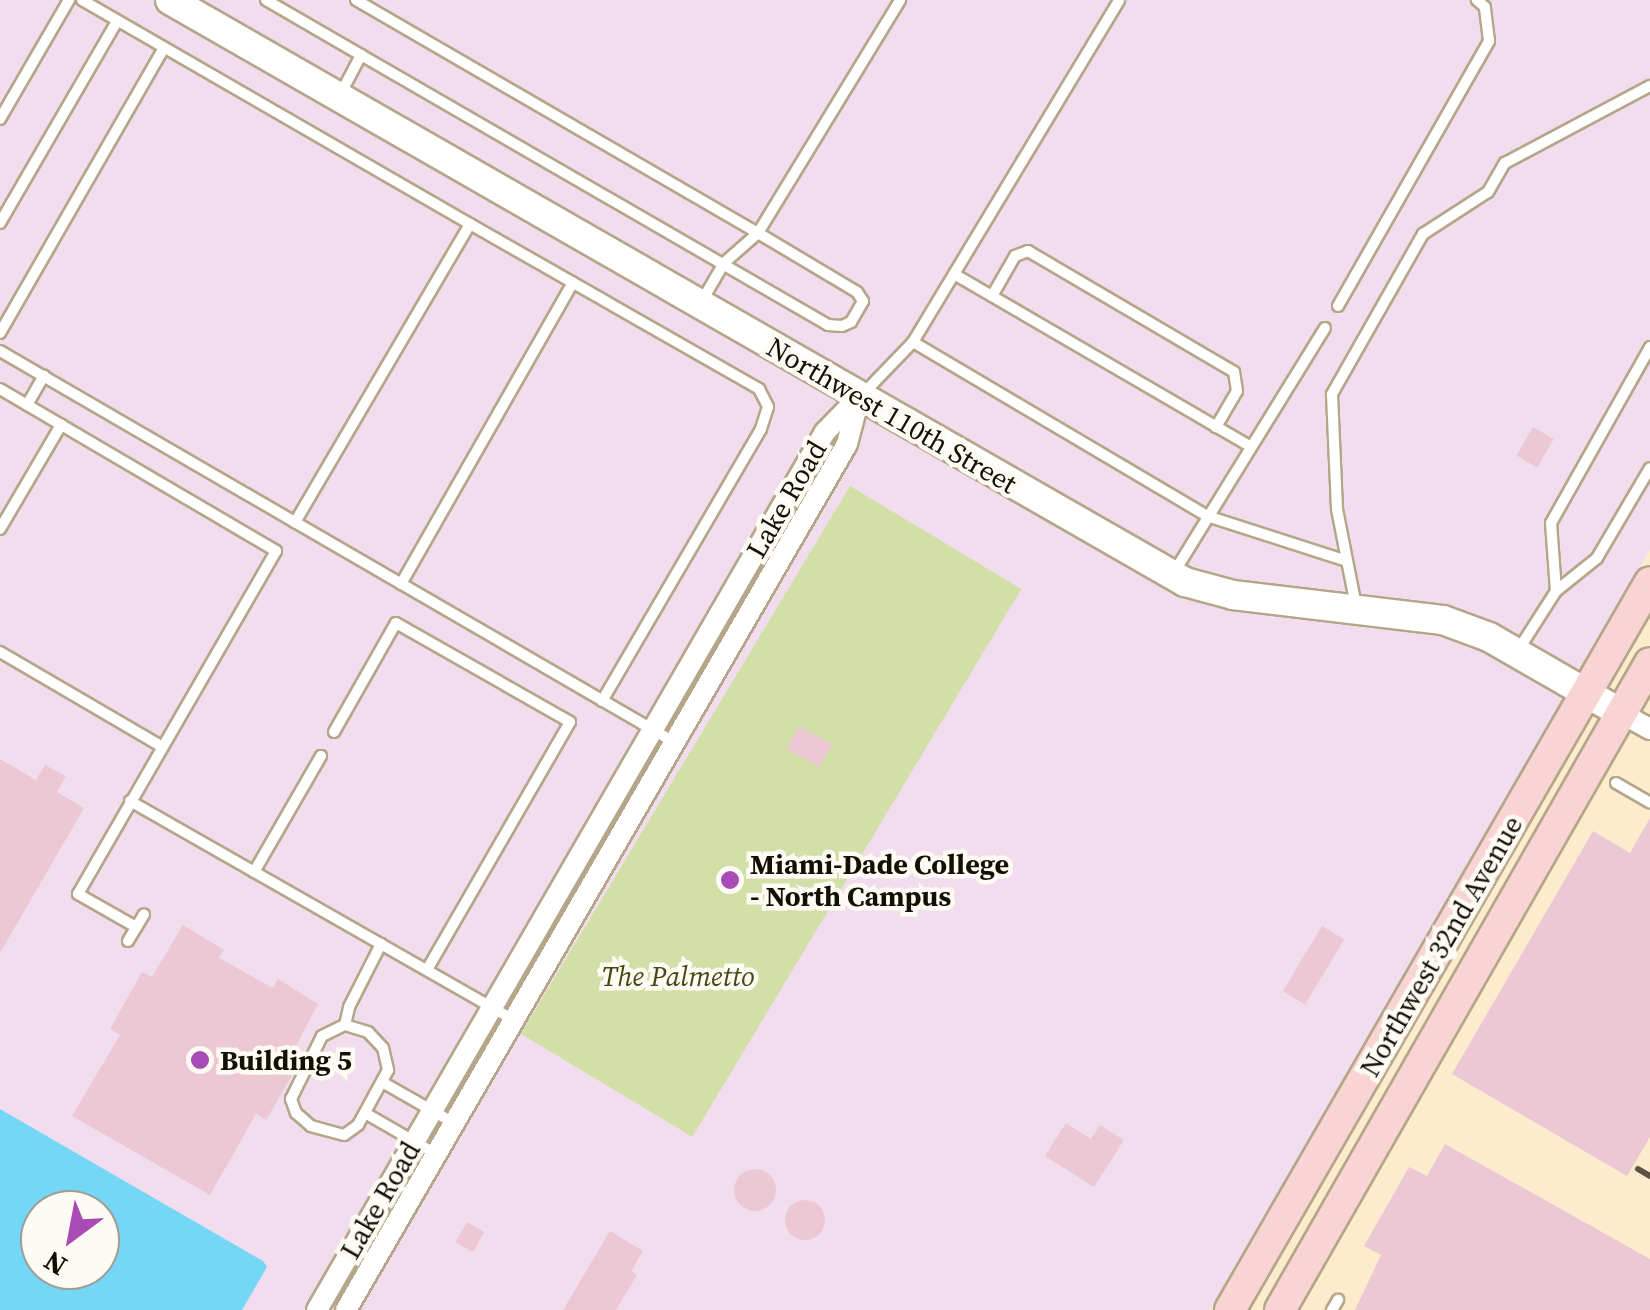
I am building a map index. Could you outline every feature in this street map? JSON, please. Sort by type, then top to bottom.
[{"type":"main road","name":"Northwest 32nd Avenue","points":[[1230,1310],[1650,582]]},
{"type":"main road","name":"Northwest 32nd Avenue","points":[[1280,1310],[1650,663]]},
{"type":"street","name":"Northwest 110th Street","points":[[170,0],[1172,575],[1233,595],[1443,620],[1517,653],[1650,729]]},
{"type":"street","name":"Lake Road","points":[[316,1310],[824,432],[860,396]]},
{"type":"street","name":"Lake Road","points":[[346,1310],[847,444],[860,396]]},
{"type":"lane","points":[[0,119],[69,0]]},
{"type":"lane","points":[[82,0],[759,390],[768,407],[761,429],[602,700]]},
{"type":"lane","points":[[266,0],[828,325],[851,322],[864,301],[857,292],[361,1]]},
{"type":"lane","points":[[700,304],[724,263],[758,232],[900,0]]},
{"type":"lane","points":[[860,396],[890,360],[913,342],[1120,0]]},
{"type":"lane","points":[[1338,306],[1489,41],[1484,7],[1477,0]]},
{"type":"lane","points":[[0,223],[117,21]]},
{"type":"lane","points":[[0,333],[164,48]]},
{"type":"lane","points":[[338,97],[362,55]]},
{"type":"lane","points":[[1356,608],[1337,508],[1332,394],[1424,234],[1488,192],[1504,162],[1650,86]]},
{"type":"lane","points":[[295,522],[470,224]]},
{"type":"lane","points":[[992,296],[1022,251],[1046,261],[1234,372],[1236,391],[1216,427]]},
{"type":"lane","points":[[954,274],[1250,446]]},
{"type":"lane","points":[[401,584],[572,283]]},
{"type":"lane","points":[[1172,575],[1325,328]]},
{"type":"lane","points":[[913,342],[1207,516],[1347,560]]},
{"type":"lane","points":[[1556,591],[1552,523],[1650,347]]},
{"type":"lane","points":[[0,351],[674,742]]},
{"type":"lane","points":[[27,405],[44,376]]},
{"type":"lane","points":[[0,389],[276,551],[78,894],[136,927]]},
{"type":"lane","points":[[0,529],[61,424]]},
{"type":"lane","points":[[1517,653],[1556,591],[1597,558],[1650,468]]},
{"type":"lane","points":[[334,732],[396,623],[570,722],[428,970]]},
{"type":"lane","points":[[0,652],[161,746]]},
{"type":"lane","points":[[254,872],[321,756]]},
{"type":"lane","points":[[1616,783],[1650,803]]},
{"type":"lane","points":[[130,801],[514,1020]]},
{"type":"lane","points":[[128,941],[144,914]]},
{"type":"lane","points":[[345,1025],[348,1008],[381,944]]},
{"type":"lane","points":[[345,1025],[368,1032],[383,1048],[388,1070],[365,1113],[344,1136],[329,1134],[296,1113],[291,1099],[322,1036],[345,1025]]},
{"type":"lane","points":[[382,1082],[454,1123]]},
{"type":"lane","points":[[365,1113],[436,1154]]},
{"type":"shaded area","name":"Miami-Dade College - North Campus","points":[[0,0],[1650,0],[1650,550],[1210,1310],[0,1310]]},
{"type":"green space","name":"The Palmetto","points":[[850,486],[1021,589],[692,1137],[521,1034]]},
{"type":"water","points":[[0,1109],[263,1261],[267,1267],[242,1310],[0,1310]]},
{"type":"building","points":[[1533,427],[1554,439],[1537,468],[1516,456]]},
{"type":"building","points":[[799,726],[832,744],[820,767],[786,749]]},
{"type":"building","points":[[0,759],[36,780],[45,765],[66,776],[57,792],[84,808],[0,953]]},
{"type":"building","points":[[1650,818],[1650,1137],[1627,1176],[1452,1074],[1593,831],[1630,853]]},
{"type":"building","name":"Building 5","points":[[183,925],[224,950],[219,958],[273,988],[278,979],[318,1004],[290,1057],[299,1063],[297,1067],[266,1120],[256,1114],[210,1195],[72,1116],[120,1035],[110,1029],[142,972],[152,977]]},
{"type":"building","points":[[1322,926],[1344,939],[1305,1005],[1283,991]]},
{"type":"building","points":[[1066,1123],[1091,1139],[1100,1125],[1124,1140],[1094,1187],[1045,1156]]},
{"type":"building","points":[[1445,1144],[1650,1259],[1650,1310],[1355,1310],[1381,1255],[1364,1246],[1409,1167],[1427,1176]]},
{"type":"building","points":[[755,1169],[770,1175],[776,1190],[770,1205],[755,1211],[740,1205],[734,1190],[740,1175]]},
{"type":"building","points":[[805,1200],[819,1206],[825,1220],[819,1234],[805,1240],[791,1234],[785,1220],[791,1206]]},
{"type":"building","points":[[467,1222],[484,1232],[473,1252],[456,1242]]},
{"type":"building","points":[[610,1231],[643,1251],[631,1271],[637,1275],[616,1310],[563,1310]]},
{"type":"railway","points":[[1638,1169],[1650,1176]]},
{"type":"place","name":"Miami-Dade College - North Campus","points":[[730,880]]},
{"type":"place","name":"Building 5","points":[[200,1060]]}]
